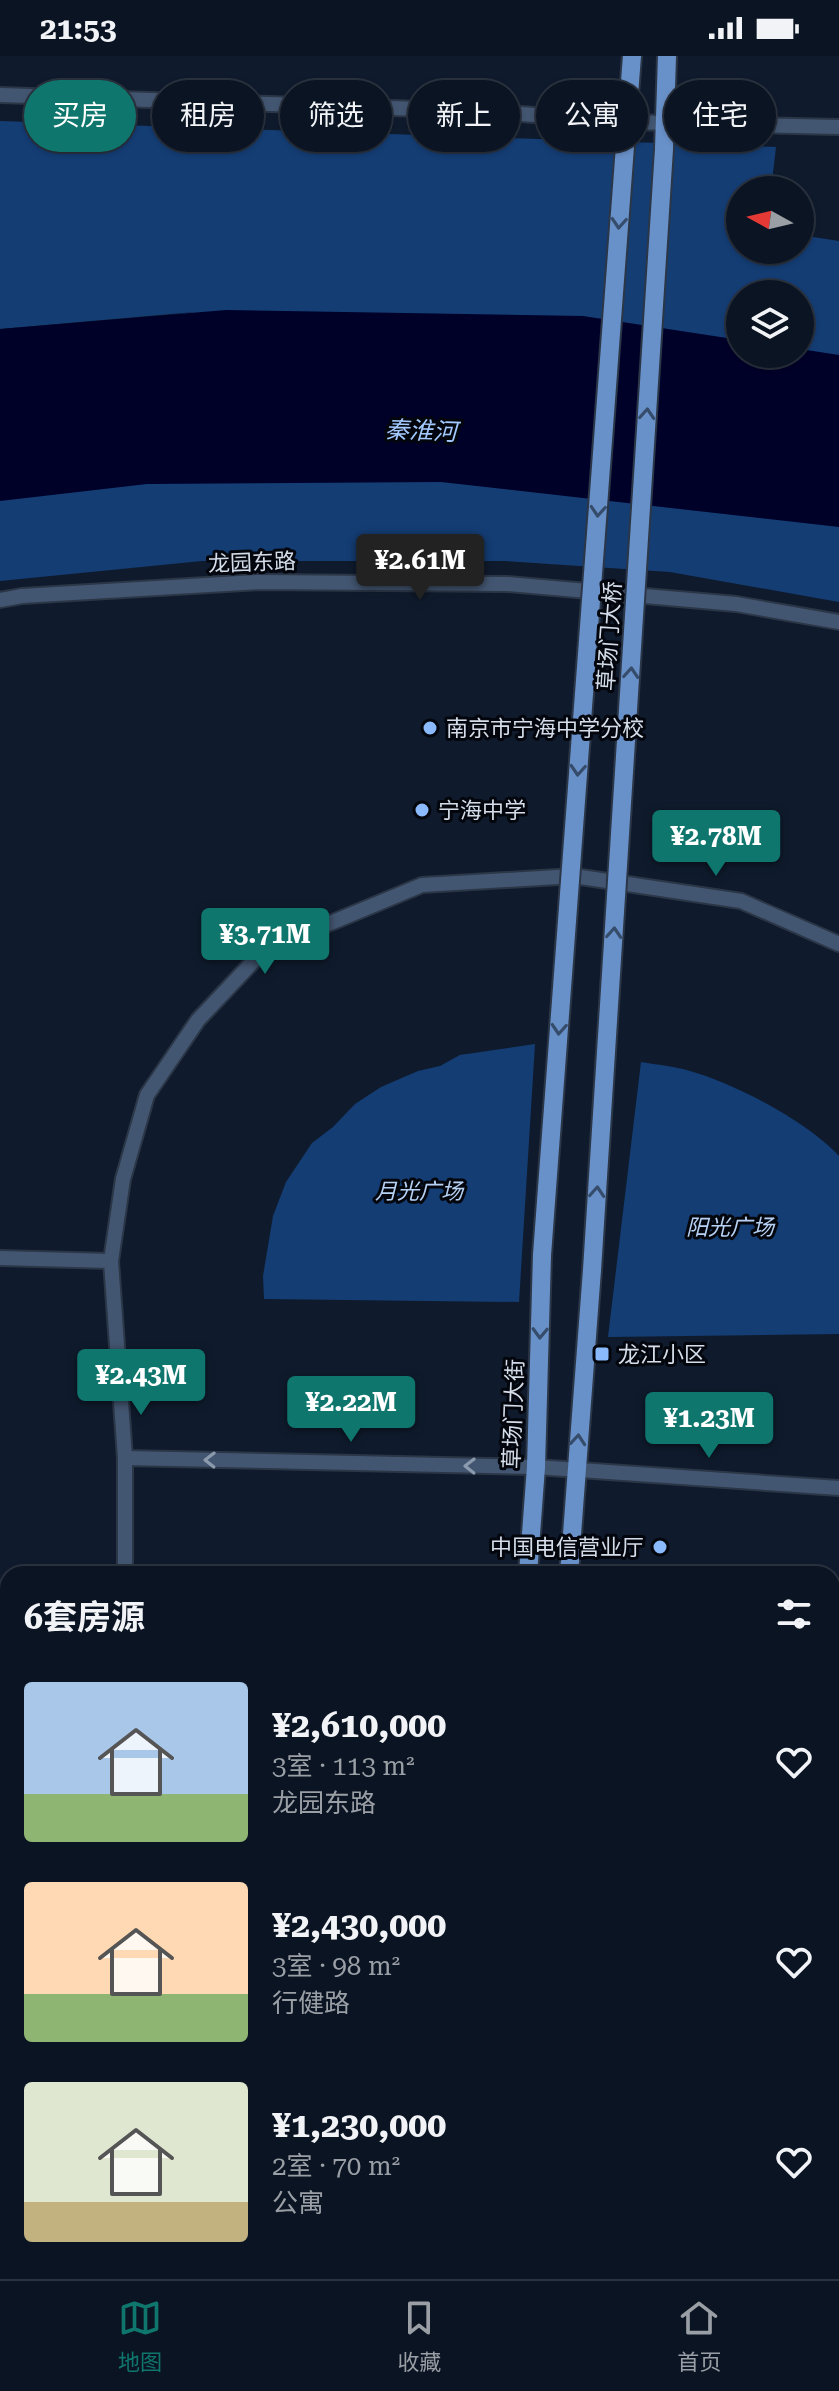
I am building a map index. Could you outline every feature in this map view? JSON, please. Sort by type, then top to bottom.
[{"type":"main road","points":[[630,80],[632,56]]},
{"type":"main road","points":[[667,56],[667,80]]},
{"type":"main road","name":"草场门大桥","points":[[576,1470],[592,1270],[664,149]]},
{"type":"main road","name":"草场门大桥","points":[[542,1255],[625,152]]},
{"type":"main road","name":"草场门大街","points":[[529,1566],[536,1467],[542,1255]]},
{"type":"main road","points":[[570,1566],[576,1470]]},
{"type":"street","points":[[0,95],[536,115]]},
{"type":"street","points":[[776,126],[839,127]]},
{"type":"street","name":"龙园东路","points":[[0,600],[22,596],[258,582],[507,584],[736,604],[839,622]]},
{"type":"street","points":[[125,1566],[125,1458],[111,1261],[123,1179],[147,1095],[198,1020],[263,951],[422,885],[574,876],[741,901],[839,944]]},
{"type":"street","points":[[0,1258],[111,1261]]},
{"type":"street","points":[[125,1458],[536,1467],[839,1488]]},
{"type":"green space","points":[[0,121],[24,122],[24,152],[136,152],[136,126],[152,126],[152,152],[264,152],[264,130],[280,130],[280,152],[392,152],[392,134],[408,135],[408,152],[520,152],[520,138],[536,139],[536,152],[648,152],[648,143],[664,143],[664,152],[775,152],[773,176],[726,176],[726,264],[814,264],[814,237],[839,241],[839,602],[670,572],[505,561],[202,561],[0,581],[0,337],[194,312],[0,329]]},
{"type":"green space","name":"月光广场","points":[[535,1044],[519,1302],[264,1299],[263,1276],[273,1216],[286,1182],[312,1143],[355,1104],[381,1087],[418,1071],[440,1066],[460,1055]]},
{"type":"green space","name":"阳光广场","points":[[641,1062],[690,1071],[748,1094],[790,1117],[839,1156],[839,1334],[608,1337]]},
{"type":"water","name":"秦淮河","points":[[226,310],[583,316],[726,338],[726,368],[814,368],[814,351],[839,355],[839,527],[441,482],[147,484],[0,501],[0,329]]},
{"type":"place","name":"南京市宁海中学分校","points":[[430,728]]},
{"type":"place","name":"宁海中学","points":[[422,810]]},
{"type":"place","name":"龙江小区","points":[[602,1354]]},
{"type":"place","name":"中国电信营业厅","points":[[660,1547]]}]
